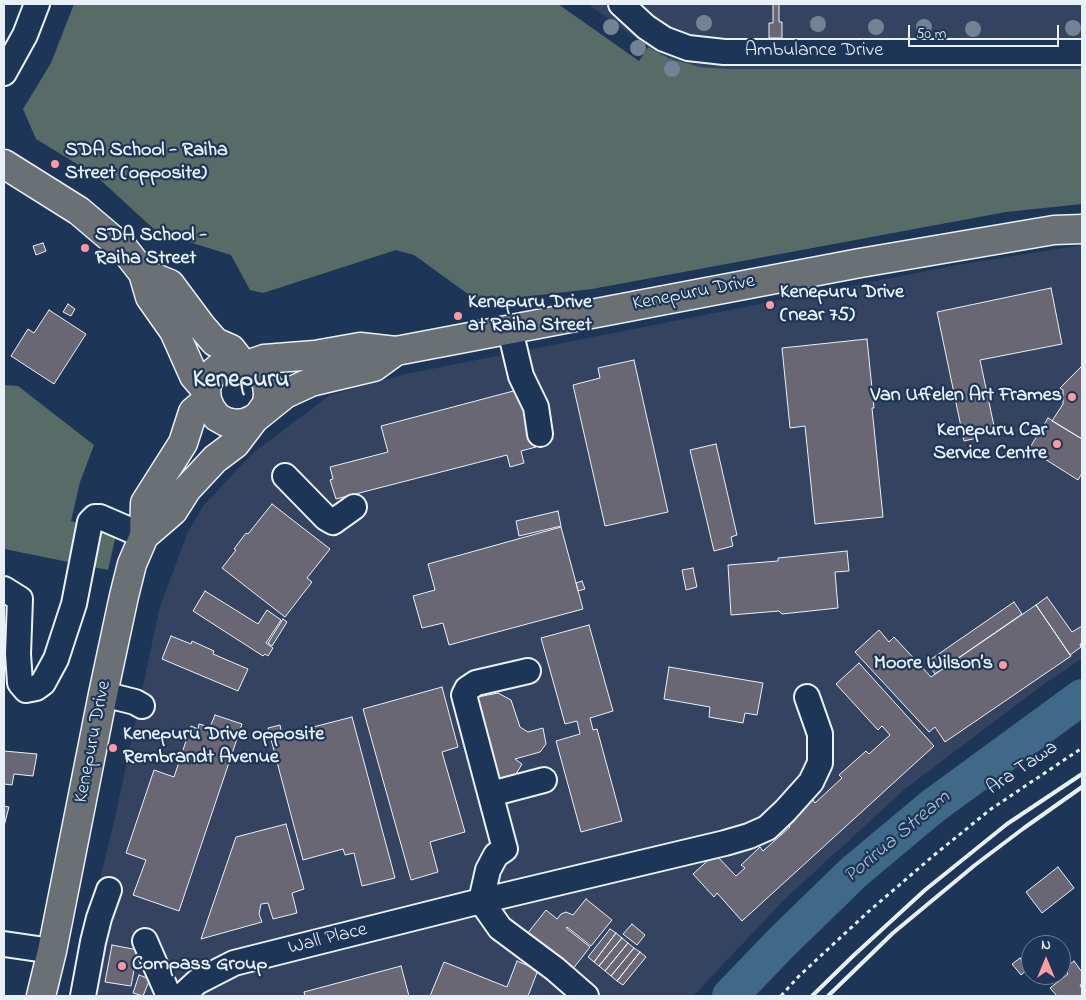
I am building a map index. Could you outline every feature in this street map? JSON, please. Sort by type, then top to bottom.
[{"type":"main road","points":[[4,164],[79,211],[125,250],[143,273],[150,297],[174,331],[194,376],[206,395]]},
{"type":"main road","name":"Kenepuru Drive","points":[[396,351],[374,367],[310,382],[285,394],[245,423],[235,424],[217,417],[211,409],[206,395],[208,380],[214,372],[231,362],[245,363],[264,359],[315,355],[360,347],[396,351],[860,263],[1054,230],[1082,229]]},
{"type":"main road","points":[[143,273],[170,284],[215,342],[231,349],[245,363]]},
{"type":"main road","name":"Kenepuru Drive","points":[[144,536],[173,511],[187,489],[215,459],[235,444],[266,404],[268,394],[264,376],[257,369],[245,363]]},
{"type":"main road","name":"Kenepuru Drive","points":[[41,996],[52,951],[103,694],[132,564],[144,536],[145,503],[183,443],[193,412],[206,395]]},
{"type":"street","points":[[4,73],[25,35],[37,4]]},
{"type":"street","name":"Ambulance Drive","points":[[621,4],[646,27],[664,38],[688,48],[724,52],[1082,52]]},
{"type":"street","points":[[510,330],[521,376],[536,407],[540,434]]},
{"type":"street","points":[[285,476],[326,518],[333,522],[354,507]]},
{"type":"street","points":[[4,589],[20,599],[18,654],[20,683],[26,690],[36,688],[43,683],[48,675],[62,641],[74,604],[90,522],[95,517],[100,517],[144,536]]},
{"type":"street","points":[[528,671],[476,683],[466,689],[464,695],[505,849],[496,855],[488,870],[481,901],[500,928],[555,969],[586,996]]},
{"type":"street","points":[[103,694],[135,702],[142,706]]},
{"type":"street","name":"Wall Place","points":[[182,996],[197,982],[234,963],[481,901],[725,843],[767,828],[785,812],[811,782],[820,763],[820,734],[808,697]]},
{"type":"street","points":[[491,794],[544,780]]},
{"type":"street","points":[[83,996],[93,942],[109,890]]},
{"type":"street","points":[[145,941],[169,996]]},
{"type":"street","points":[[4,944],[52,951]]},
{"type":"path","name":"Ara Tawa","points":[[781,996],[799,976],[868,912],[933,856],[991,809],[1082,748]]},
{"type":"shaded area","points":[[588,4],[1082,4],[1082,69],[728,69],[700,67],[668,58],[648,47]]},
{"type":"shaded area","points":[[1082,245],[1082,658],[1036,690],[905,789],[786,898],[693,996],[75,996],[85,940],[115,818],[160,606],[188,532],[203,506],[254,452],[330,395],[406,374],[957,265]]},
{"type":"green space","points":[[74,4],[558,4],[639,61],[648,47],[668,58],[700,67],[728,69],[1082,69],[1082,204],[1006,212],[592,289],[479,302],[414,255],[396,250],[263,293],[250,290],[231,255],[157,232],[95,175],[36,139],[23,109],[51,63]]},
{"type":"green space","points":[[4,385],[18,386],[94,445],[80,482],[71,521],[116,535],[108,570],[4,549]]},
{"type":"building","points":[[773,4],[779,4],[779,22],[782,22],[782,38],[769,38],[769,23],[773,23]]},
{"type":"building","points":[[43,243],[46,251],[36,255],[33,246]]},
{"type":"building","points":[[1051,288],[1062,344],[980,360],[994,426],[975,430],[977,438],[964,441],[937,312]]},
{"type":"building","points":[[68,304],[75,309],[71,316],[63,312]]},
{"type":"building","points":[[49,310],[86,334],[54,384],[11,356],[28,329],[34,333]]},
{"type":"building","points":[[867,339],[883,517],[815,524],[805,426],[790,428],[782,348]]},
{"type":"building","points":[[634,360],[668,512],[605,526],[573,385],[600,378],[598,368]]},
{"type":"building","name":"Van Uffelen Art Frames","points":[[1081,367],[1082,439],[1052,421],[1063,404],[1063,390],[1060,388]]},
{"type":"building","points":[[521,389],[536,447],[521,451],[524,463],[510,467],[507,455],[336,499],[330,480],[333,479],[330,467],[388,452],[381,426]]},
{"type":"building","name":"Kenepuru Car Service Centre","points":[[1048,418],[1082,439],[1082,473],[1078,480],[1029,449]]},
{"type":"building","points":[[716,444],[737,535],[731,537],[733,546],[714,551],[690,450]]},
{"type":"building","points":[[272,504],[330,549],[307,578],[312,582],[285,617],[222,568],[246,533],[248,534]]},
{"type":"building","points":[[558,511],[561,526],[519,536],[516,521]]},
{"type":"building","points":[[561,527],[583,609],[449,645],[443,623],[422,628],[413,596],[435,590],[428,564]]},
{"type":"building","points":[[847,551],[849,571],[835,572],[838,608],[782,614],[779,611],[731,615],[728,565],[778,561],[778,558]]},
{"type":"building","points":[[693,568],[697,587],[686,590],[682,570]]},
{"type":"building","points":[[582,581],[585,589],[578,591],[576,583]]},
{"type":"building","points":[[205,591],[258,624],[267,610],[281,620],[266,643],[273,648],[268,656],[265,654],[263,656],[193,611]]},
{"type":"building","points":[[1047,597],[1072,632],[1082,626],[1081,647],[1070,655],[1036,605]]},
{"type":"building","points":[[1014,602],[1022,614],[935,674],[927,662]]},
{"type":"building","name":"Moore Wilson’s","points":[[1036,605],[1071,656],[945,742],[935,727],[929,732],[855,652],[879,630],[889,642],[894,637],[931,677]]},
{"type":"building","points":[[283,619],[287,622],[272,646],[268,643]]},
{"type":"building","points":[[589,625],[613,711],[590,718],[593,730],[597,729],[622,821],[581,832],[556,741],[580,734],[577,721],[565,724],[541,638]]},
{"type":"building","points":[[171,636],[191,644],[192,641],[214,651],[213,654],[248,669],[238,691],[162,659]]},
{"type":"building","points":[[859,663],[934,746],[742,921],[717,893],[714,897],[693,874],[715,854],[736,876],[745,868],[741,865],[760,847],[763,851],[790,827],[787,824],[813,800],[815,803],[842,778],[839,775],[866,751],[869,754],[890,735],[882,726],[878,730],[836,684]]},
{"type":"building","points":[[669,667],[763,683],[757,715],[745,713],[743,723],[709,717],[710,707],[664,699]]},
{"type":"building","points":[[442,687],[458,747],[442,752],[465,832],[430,842],[438,872],[411,880],[363,709]]},
{"type":"building","points":[[498,693],[511,700],[520,727],[528,732],[543,728],[546,744],[540,752],[515,759],[522,764],[516,774],[499,779],[491,775],[473,706],[478,697]]},
{"type":"building","points":[[215,715],[242,724],[179,911],[133,895],[146,860],[126,853],[154,770],[174,777],[191,726],[198,729],[199,724],[210,727]]},
{"type":"building","points":[[352,717],[395,878],[362,886],[354,853],[345,855],[343,849],[303,860],[268,728],[280,725],[282,735]]},
{"type":"building","points":[[4,751],[37,754],[33,776],[14,774],[12,785],[4,784]]},
{"type":"building","points":[[4,806],[9,807],[4,826]]},
{"type":"building","points":[[286,824],[304,889],[292,893],[297,913],[273,919],[268,903],[261,904],[259,914],[262,922],[201,939],[236,837]]},
{"type":"building","points":[[1058,867],[1074,888],[1042,913],[1026,892]]},
{"type":"building","points":[[586,899],[612,920],[591,946],[566,928],[590,947],[572,970],[527,934],[546,910],[557,919],[566,912],[573,915]]},
{"type":"building","points":[[632,924],[645,935],[637,945],[623,934]]},
{"type":"building","points":[[610,929],[616,933],[594,962],[588,957]]},
{"type":"building","points":[[616,933],[622,938],[599,966],[594,962]]},
{"type":"building","points":[[622,938],[628,943],[605,971],[599,966]]},
{"type":"building","points":[[628,943],[634,948],[611,976],[605,971]]},
{"type":"building","name":"Compass Group","points":[[112,945],[138,950],[131,986],[105,982]]},
{"type":"building","points":[[634,948],[640,952],[617,981],[611,976]]},
{"type":"building","points":[[640,952],[646,957],[623,985],[617,981]]},
{"type":"building","points":[[1020,958],[1021,975],[1012,964]]},
{"type":"building","points":[[517,961],[538,970],[528,996],[430,996],[444,962],[507,987]]},
{"type":"building","points":[[1074,961],[1082,972],[1082,984],[1080,985],[1082,996],[1057,996],[1050,988],[1054,985],[1071,985],[1071,963]]},
{"type":"building","points":[[401,966],[409,996],[305,996],[304,992]]},
{"type":"building","points":[[139,975],[150,979],[143,996],[133,993]]},
{"type":"waterway","name":"Porirua Stream","points":[[730,996],[854,872],[933,806],[1082,697]]},
{"type":"railway","points":[[812,996],[925,890],[1007,824],[1082,774]]},
{"type":"railway","points":[[828,996],[893,933],[975,865],[1082,787]]},
{"type":"place","name":"SDA School - Raiha Street (opposite)","points":[[55,164]]},
{"type":"place","name":"SDA School - Raiha Street","points":[[85,248]]},
{"type":"place","name":"Kenepuru Drive (near 75)","points":[[770,305]]},
{"type":"place","name":"Kenepuru Drive at Raiha Street","points":[[458,316]]},
{"type":"place","name":"Van Uffelen Art Frames","points":[[1072,397]]},
{"type":"place","name":"Kenepuru Car Service Centre","points":[[1057,444]]},
{"type":"place","name":"Moore Wilson’s","points":[[1003,665]]},
{"type":"place","name":"Kenepuru Drive opposite Rembrandt Avenue","points":[[113,748]]},
{"type":"place","name":"Compass Group","points":[[122,966]]},
{"type":"district","name":"Kenepuru","points":[[241,382]]}]
